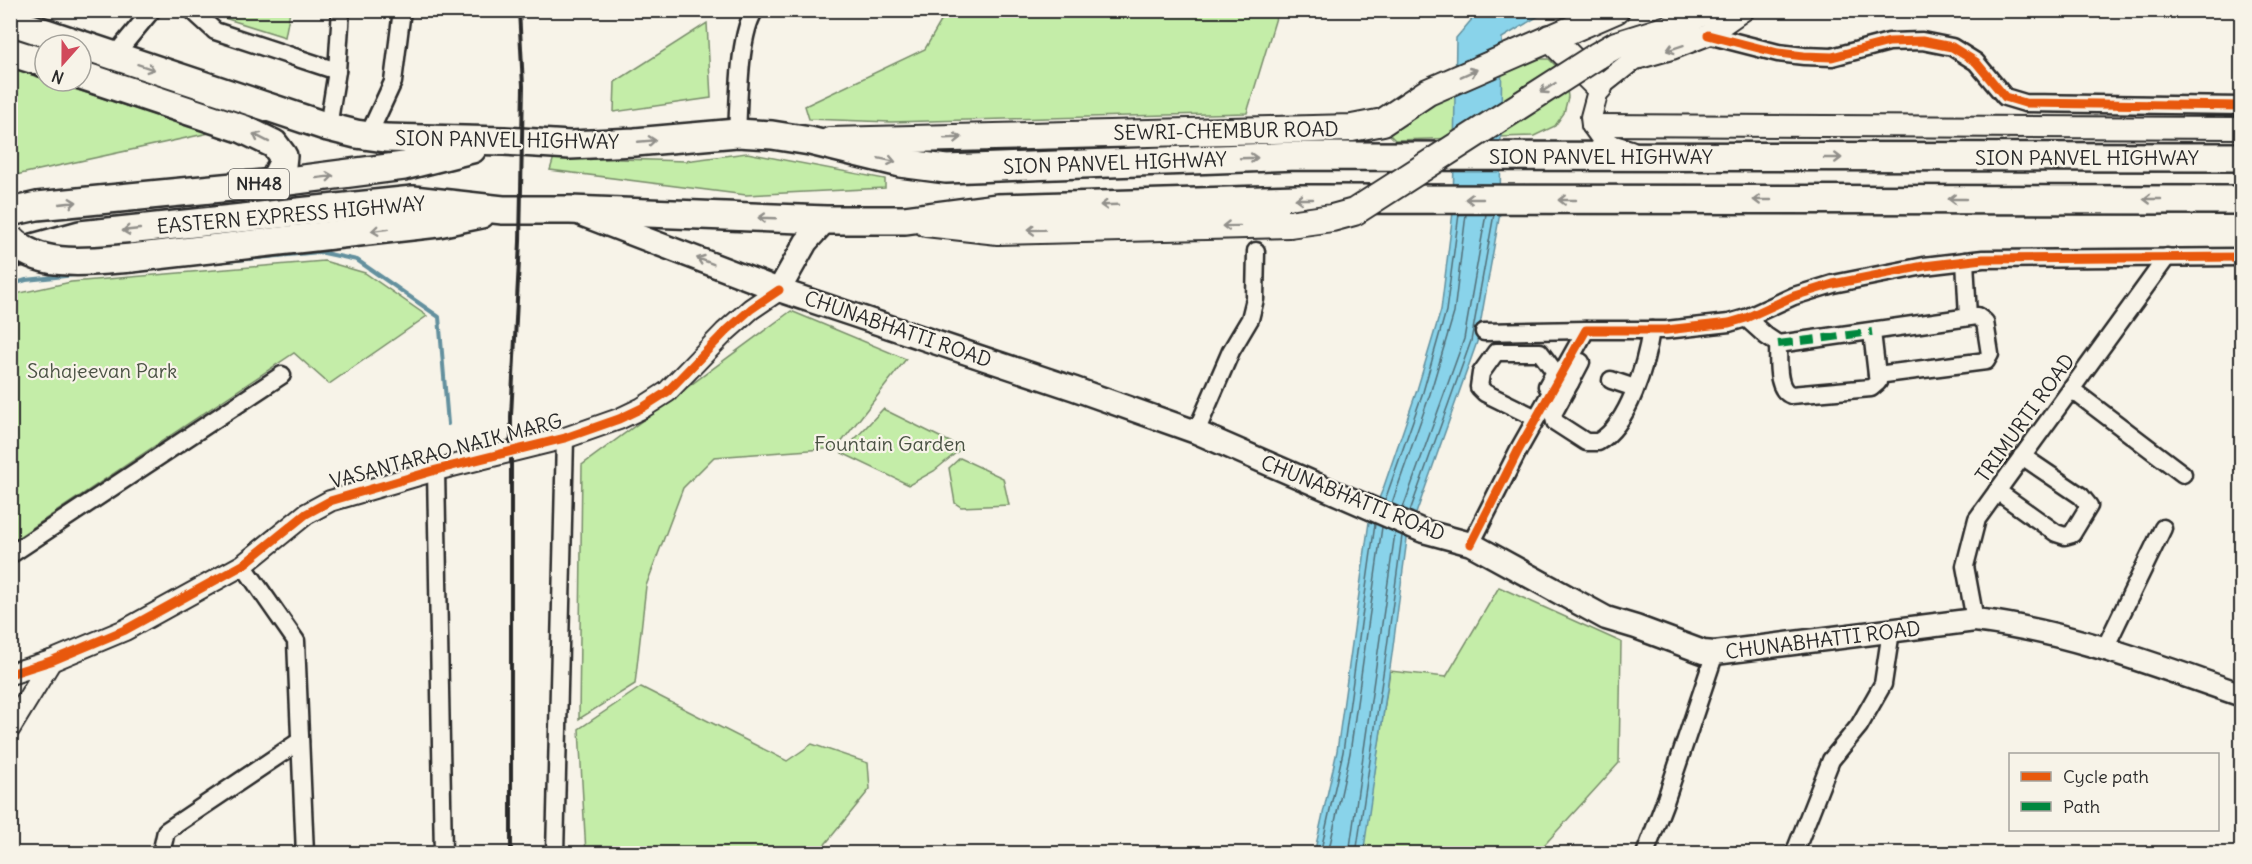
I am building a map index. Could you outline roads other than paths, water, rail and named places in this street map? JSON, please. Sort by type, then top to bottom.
[{"type":"highway","name":"SION PANVEL HIGHWAY","points":[[10,21],[328,127],[368,136],[570,145],[737,133],[772,135],[810,141],[900,163],[946,169],[1297,156],[2241,159]]},
{"type":"highway","points":[[10,52],[33,59]]},
{"type":"highway","points":[[93,79],[243,129],[274,144],[283,156],[282,165],[273,183]]},
{"type":"highway","name":"EASTERN EXPRESS HIGHWAY","points":[[10,212],[37,206],[273,183],[404,166],[504,141]]},
{"type":"highway","points":[[905,220],[997,208],[1297,199],[2241,198]]},
{"type":"highway","name":"EASTERN EXPRESS HIGHWAY","points":[[10,254],[80,236],[413,200],[502,210]]},
{"type":"highway","points":[[10,239],[27,253],[40,257],[87,261],[438,223],[502,210]]},
{"type":"highway","name":"NH48","points":[[502,210],[570,210],[826,220],[905,220]]},
{"type":"main road","name":"SEWRI-CHEMBUR ROAD","points":[[810,141],[1352,128],[1383,122],[1428,92],[1616,10]]},
{"type":"main road","points":[[905,220],[998,231],[1289,224],[1332,218],[1354,212],[1616,45],[1674,27],[1708,23]]},
{"type":"main road","points":[[1550,38],[1599,87]]},
{"type":"main road","points":[[1297,156],[1337,143],[1383,122]]},
{"type":"main road","name":"CHUNABHATTI ROAD","points":[[570,210],[779,290],[1196,432],[1423,531],[1471,544],[1606,618],[1703,652],[1715,653],[1975,620],[2018,625],[2150,663],[2241,695]]},
{"type":"main road","name":"VASANTARAO NAIK MARG","points":[[779,290],[806,242],[826,220]]},
{"type":"street","points":[[114,56],[152,10]]},
{"type":"street","points":[[192,10],[215,31],[337,72]]},
{"type":"street","points":[[328,127],[337,72],[341,10]]},
{"type":"street","points":[[368,136],[393,82],[402,10]]},
{"type":"street","points":[[737,133],[743,52],[750,18],[756,10]]},
{"type":"street","points":[[1652,158],[1611,145],[1602,139],[1592,125],[1591,117],[1599,87],[1633,60],[1672,49],[1708,23],[1744,10]]},
{"type":"street","points":[[1708,23],[1778,53],[1804,56],[1832,57],[1889,42],[1923,40],[1952,47],[1976,62],[2005,98],[2025,104],[2241,106]]},
{"type":"street","points":[[1592,125],[2241,128]]},
{"type":"street","points":[[1196,432],[1231,351],[1250,319],[1255,299],[1256,251]]},
{"type":"street","points":[[1484,333],[1651,330],[1730,323],[1794,296],[1833,284],[1924,266],[1983,259],[2241,256]]},
{"type":"street","name":"TRIMURTI ROAD","points":[[1975,620],[1965,566],[1977,519],[2167,257]]},
{"type":"street","points":[[1965,261],[1968,317]]},
{"type":"street","name":"VASANTARAO NAIK MARG","points":[[10,674],[51,661],[125,630],[243,565],[306,514],[330,501],[436,470],[565,438],[619,419],[667,392],[725,332],[751,309],[779,290]]},
{"type":"street","points":[[1746,318],[1778,344],[1977,316],[1985,322],[1990,354],[1986,361],[1877,375]]},
{"type":"street","points":[[1586,330],[1565,380],[1553,418],[1569,433],[1586,442],[1594,443],[1602,440],[1622,418],[1644,366],[1651,330]]},
{"type":"street","points":[[1516,352],[1518,332]]},
{"type":"street","points":[[1778,344],[1781,387],[1786,393],[1791,395],[1871,388],[1878,382],[1872,332]]},
{"type":"street","points":[[1471,544],[1555,372],[1540,352],[1496,352],[1481,373],[1479,387],[1493,399],[1533,417]]},
{"type":"street","points":[[1533,417],[1581,362]]},
{"type":"street","points":[[10,555],[282,375]]},
{"type":"street","points":[[1611,380],[1635,388]]},
{"type":"street","points":[[2071,389],[2183,474]]},
{"type":"street","points":[[555,854],[565,438]]},
{"type":"street","points":[[1997,491],[2056,533],[2065,536],[2072,534],[2089,506],[2081,496],[2022,456]]},
{"type":"street","points":[[436,470],[444,854]]},
{"type":"street","points":[[2104,650],[2163,528]]},
{"type":"street","points":[[243,565],[296,641],[305,854]]},
{"type":"street","points":[[1794,854],[1831,760],[1859,726],[1883,684],[1891,631]]},
{"type":"street","points":[[1645,854],[1715,653]]},
{"type":"street","points":[[10,728],[51,661]]},
{"type":"street","points":[[161,854],[166,831],[300,741]]},
{"type":"water","points":[[1479,11],[1547,11],[1502,38],[1500,213],[1477,342],[1407,539],[1364,848],[1362,853],[1314,854],[1337,751],[1369,522],[1383,489],[1417,390],[1441,310],[1453,212],[1456,38]]},
{"type":"waterway","points":[[215,262],[319,252],[357,260],[439,317],[448,424]]},
{"type":"waterway","points":[[10,285],[26,280],[85,274]]},
{"type":"railway","points":[[511,854],[511,416],[520,242],[523,86],[519,10]]},
{"type":"park label","name":"Sahajeevan Park","points":[[102,371]]},
{"type":"park label","name":"Fountain Garden","points":[[890,444]]}]
